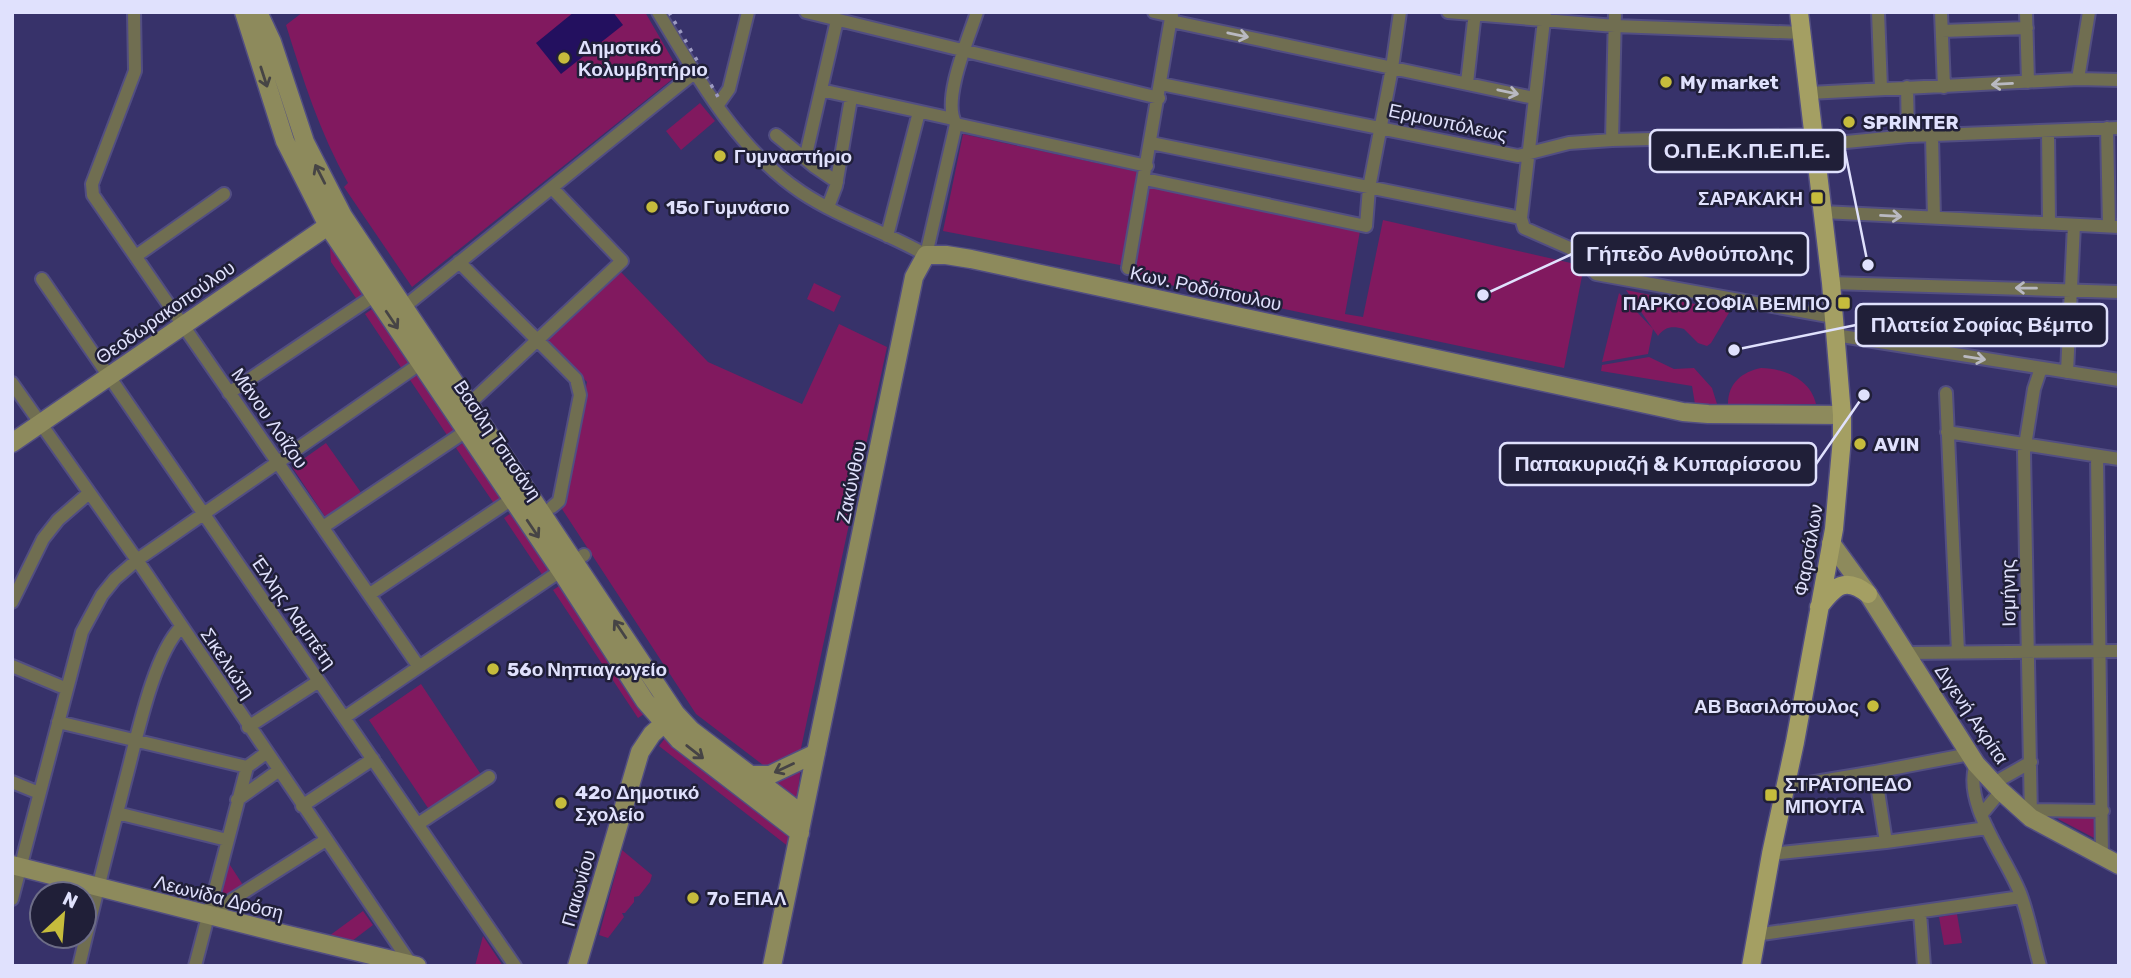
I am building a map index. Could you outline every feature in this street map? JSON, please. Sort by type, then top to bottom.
[{"type":"main road","name":"Φαρσάλων","points":[[1751,966],[1831,543],[1841,468],[1842,415],[1831,283],[1799,12]]},
{"type":"main road","points":[[1819,607],[1841,585],[1853,584],[1868,594]]},
{"type":"street","name":"Μάνου Λοΐζου","points":[[134,12],[135,71],[92,190],[95,199],[419,667]]},
{"type":"street","name":"Βασίλη Τσιτσάνη","points":[[244,12],[285,141],[335,221],[375,295],[512,499],[573,562]]},
{"type":"street","name":"Βασίλη Τσιτσάνη","points":[[258,12],[272,42],[335,221],[404,307],[573,562],[645,702],[691,730],[803,815]]},
{"type":"street","name":"Κων. Ροδόπουλου","points":[[658,12],[717,106],[754,150],[787,181],[828,207],[926,256],[937,254],[971,259],[1683,412],[1842,415]]},
{"type":"street","points":[[717,106],[729,89],[748,12]]},
{"type":"street","name":"Ζακύνθου","points":[[772,966],[914,277],[926,256],[954,121],[952,91],[976,12]]},
{"type":"street","points":[[1154,12],[1534,98]]},
{"type":"street","points":[[1145,179],[1366,226],[1369,188],[1400,12]]},
{"type":"street","points":[[1448,12],[1544,16],[1615,26],[1802,33]]},
{"type":"street","points":[[1612,140],[1615,12]]},
{"type":"street","points":[[1878,12],[1881,88]]},
{"type":"street","points":[[1941,12],[1944,87]]},
{"type":"street","points":[[2026,12],[2028,82]]},
{"type":"street","points":[[2078,79],[2089,12]]},
{"type":"street","points":[[811,13],[1159,97]]},
{"type":"street","points":[[1467,83],[1475,13]]},
{"type":"street","points":[[1544,16],[1522,226],[1574,250],[1596,274],[2041,368],[2119,380]]},
{"type":"street","points":[[1128,268],[1172,17]]},
{"type":"street","points":[[805,159],[836,20]]},
{"type":"street","points":[[1942,31],[2027,28]]},
{"type":"street","points":[[404,307],[694,73]]},
{"type":"street","points":[[1808,93],[2078,79],[2119,80]]},
{"type":"street","name":"Ερμουπόλεως","points":[[1161,84],[1518,156],[1569,143],[1612,140],[1814,140],[2113,128]]},
{"type":"street","points":[[1907,87],[1908,136]]},
{"type":"street","points":[[821,90],[1147,166]]},
{"type":"street","points":[[828,207],[837,182],[852,98]]},
{"type":"street","points":[[887,236],[919,112]]},
{"type":"street","points":[[1823,212],[2114,226],[2113,128]]},
{"type":"street","points":[[2048,131],[2049,223]]},
{"type":"street","points":[[776,135],[837,182]]},
{"type":"street","points":[[1933,136],[1934,218]]},
{"type":"street","points":[[1151,143],[1521,218]]},
{"type":"street","points":[[469,404],[622,261],[552,188]]},
{"type":"street","points":[[136,256],[224,194]]},
{"type":"street","name":"Θεοδωρακοπούλου","points":[[12,443],[335,221]]},
{"type":"street","points":[[2067,372],[2074,225]]},
{"type":"street","points":[[459,262],[576,379],[580,395],[559,501],[552,507]]},
{"type":"street","name":"Έλλης Λαμπέτη","points":[[42,279],[515,966]]},
{"type":"street","points":[[1831,283],[2119,292]]},
{"type":"street","points":[[229,393],[375,295]]},
{"type":"street","points":[[12,899],[16,867],[39,793],[82,632],[97,602],[115,579],[137,560],[421,363]]},
{"type":"street","name":"Ισμήνης","points":[[2031,814],[2025,444],[2041,368]]},
{"type":"street","name":"Σικελιώτη","points":[[12,383],[137,560],[278,771],[414,965]]},
{"type":"street","points":[[1946,393],[1958,652]]},
{"type":"street","points":[[323,527],[466,430]]},
{"type":"street","points":[[1947,432],[2119,459]]},
{"type":"street","points":[[2097,456],[2102,856]]},
{"type":"street","points":[[12,602],[43,539],[58,520],[89,493]]},
{"type":"street","points":[[370,594],[512,499]]},
{"type":"street","name":"Διγενή Ακρίτα","points":[[1831,543],[1868,594],[1973,759],[1997,787],[2031,814],[2119,865]]},
{"type":"street","points":[[345,717],[573,562]]},
{"type":"street","points":[[98,888],[136,740],[162,655],[181,627]]},
{"type":"street","points":[[1906,653],[2119,651]]},
{"type":"street","points":[[12,666],[67,688]]},
{"type":"street","points":[[248,727],[319,681]]},
{"type":"street","name":"Βασίλη Τσιτσάνη","points":[[670,719],[679,740],[800,833]]},
{"type":"street","name":"Παιωνίου","points":[[577,966],[637,760],[646,740],[670,719]]},
{"type":"street","points":[[58,722],[247,767]]},
{"type":"street","points":[[195,966],[247,767],[266,753]]},
{"type":"street","points":[[750,775],[770,775],[816,753]]},
{"type":"street","points":[[302,806],[373,759]]},
{"type":"street","points":[[1785,787],[1973,759],[1974,785],[1981,815],[2021,897],[2040,966]]},
{"type":"street","points":[[1981,815],[1997,787],[2031,762]]},
{"type":"street","points":[[237,800],[278,771]]},
{"type":"street","points":[[1875,772],[1886,842]]},
{"type":"street","points":[[418,824],[489,777]]},
{"type":"street","points":[[12,782],[39,793]]},
{"type":"street","points":[[2031,814],[2103,811]]},
{"type":"street","points":[[117,813],[227,840]]},
{"type":"street","points":[[1771,853],[1886,842],[1987,828]]},
{"type":"street","points":[[207,915],[326,840]]},
{"type":"street","name":"Λεωνίδα Δρόση","points":[[16,867],[67,880]]},
{"type":"street","name":"Λεωνίδα Δρόση","points":[[98,888],[414,965]]},
{"type":"street","points":[[1755,934],[2021,897]]},
{"type":"street","points":[[1920,913],[1924,966]]},
{"type":"shaded area","points":[[303,12],[645,12],[678,69],[675,77],[412,287],[344,187],[348,183],[321,126],[286,25]]},
{"type":"shaded area","name":"Δημοτικό Κολυμβητήριο","points":[[574,12],[613,12],[623,25],[561,74],[536,43]]},
{"type":"shaded area","points":[[700,103],[715,121],[681,150],[666,131]]},
{"type":"shaded area","points":[[963,134],[1143,173],[1125,266],[943,231]]},
{"type":"shaded area","points":[[1150,187],[1360,231],[1345,314],[1363,317],[1383,220],[1584,266],[1564,368],[1132,277]]},
{"type":"shaded area","points":[[334,245],[368,294],[358,301],[331,262],[330,248]]},
{"type":"shaded area","points":[[620,271],[708,362],[802,404],[839,324],[887,347],[800,753],[767,768],[696,714],[562,509],[587,382],[546,339]]},
{"type":"shaded area","points":[[814,283],[841,296],[834,312],[807,299]]},
{"type":"shaded area","points":[[1626,290],[1730,311],[1707,346],[1698,343],[1680,328],[1666,329],[1658,336]]},
{"type":"shaded area","points":[[1619,293],[1653,329],[1648,354],[1602,362]]},
{"type":"shaded area","points":[[375,307],[415,366],[404,372],[365,314]]},
{"type":"shaded area","points":[[1649,357],[1674,369],[1694,368],[1712,388],[1717,404],[1695,404],[1692,386],[1601,371],[1602,365]]},
{"type":"shaded area","points":[[1761,368],[1779,370],[1795,377],[1809,388],[1816,404],[1728,404],[1733,384],[1748,372]]},
{"type":"shaded area","points":[[420,373],[459,431],[449,438],[410,380]]},
{"type":"shaded area","points":[[467,440],[507,501],[497,508],[456,448]]},
{"type":"shaded area","points":[[326,443],[362,494],[326,518],[292,467]]},
{"type":"shaded area","points":[[514,511],[553,569],[543,576],[504,518]]},
{"type":"shaded area","points":[[562,584],[647,712],[638,718],[553,590]]},
{"type":"shaded area","points":[[421,684],[482,776],[430,811],[369,720]]},
{"type":"shaded area","points":[[666,737],[792,835],[789,847],[659,746]]},
{"type":"shaded area","points":[[801,766],[797,800],[770,780]]},
{"type":"shaded area","points":[[2060,816],[2098,818],[2096,839],[2058,819]]},
{"type":"shaded area","points":[[622,850],[652,875],[639,896],[634,897],[634,902],[622,913],[624,917],[608,938],[599,935]]},
{"type":"shaded area","points":[[228,862],[245,888],[224,901],[219,897]]},
{"type":"shaded area","points":[[363,911],[373,925],[352,941],[329,936]]},
{"type":"shaded area","points":[[1957,914],[1962,943],[1944,945],[1939,917]]},
{"type":"shaded area","points":[[483,936],[503,966],[475,966]]},
{"type":"railway","points":[[669,12],[721,102]]},
{"type":"place","name":"Δημοτικό Κολυμβητήριο","points":[[564,58]]},
{"type":"place","name":"My market","points":[[1666,82]]},
{"type":"place","name":"SPRINTER","points":[[1849,122]]},
{"type":"place","name":"Γυμναστήριο","points":[[720,156]]},
{"type":"place","name":"ΣΑΡΑΚΑΚΗ","points":[[1817,198]]},
{"type":"place","name":"15ο Γυμνάσιο","points":[[652,207]]},
{"type":"place","name":"Ο.Π.Ε.Κ.Π.Ε.Π.Ε.","points":[[1868,265]]},
{"type":"place","name":"Γήπεδο Ανθούπολης","points":[[1483,295]]},
{"type":"place","name":"ΠΑΡΚΟ ΣΟΦΙΑ ΒΕΜΠΟ","points":[[1844,303]]},
{"type":"place","name":"Πλατεία Σοφίας Βέμπο","points":[[1734,350]]},
{"type":"place","name":"Παπακυριαζή & Κυπαρίσσου","points":[[1864,395]]},
{"type":"place","name":"AVIN","points":[[1860,444]]},
{"type":"place","name":"56ο Νηπιαγωγείο","points":[[493,669]]},
{"type":"place","name":"ΑΒ Βασιλόπουλος","points":[[1873,706]]},
{"type":"place","name":"ΣΤΡΑΤΟΠΕΔΟ ΜΠΟΥΓΑ","points":[[1771,795]]},
{"type":"place","name":"42ο Δημοτικό Σχολείο","points":[[561,803]]},
{"type":"place","name":"7ο ΕΠΑΛ","points":[[693,898]]}]
